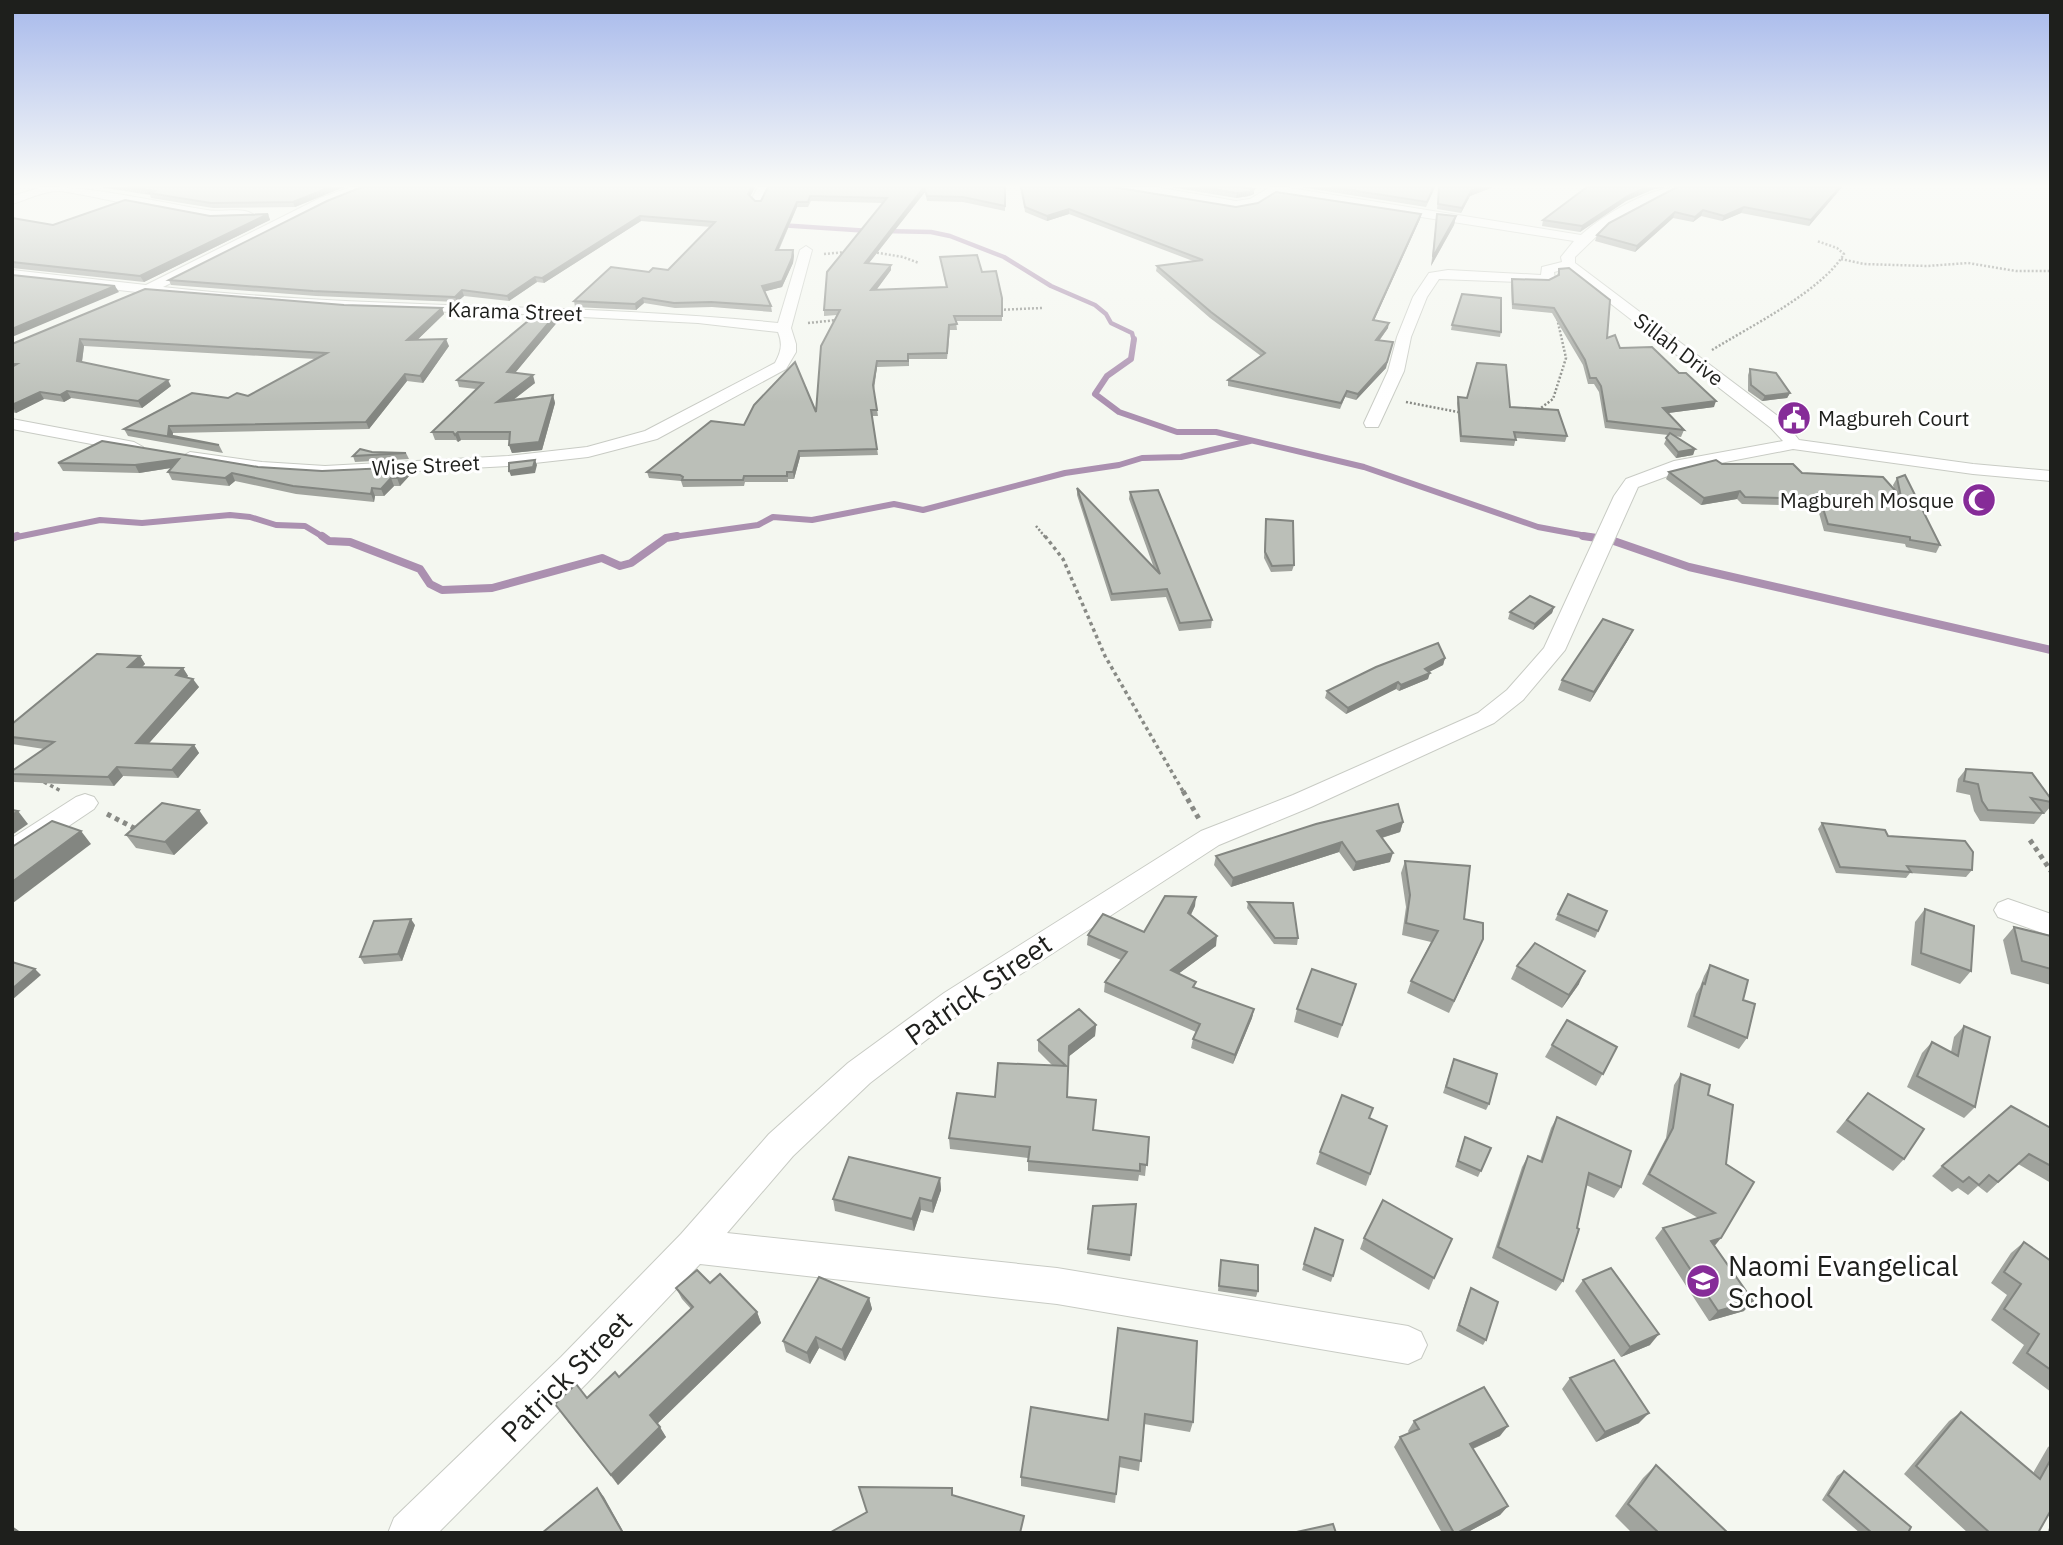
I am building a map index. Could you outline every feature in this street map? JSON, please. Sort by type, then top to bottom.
[{"type":"street","points":[[114,303],[207,259]]},
{"type":"street","name":"Wise Street","points":[[173,454],[262,467],[325,471],[508,461],[588,452],[651,435],[781,366],[791,350],[786,323],[789,303],[804,259]]},
{"type":"street","points":[[1372,423],[1385,397],[1420,297],[1434,276],[1448,274],[1548,279],[1547,270],[1569,265],[1568,259]]},
{"type":"street","name":"Sillah Drive","points":[[1569,265],[1777,424],[1788,434],[1793,444]]},
{"type":"street","name":"Karama Street","points":[[12,274],[146,289],[388,308],[525,310],[786,323]]},
{"type":"street","points":[[12,424],[146,449]]},
{"type":"street","name":"Patrick Street","points":[[409,1533],[574,1370],[693,1246],[781,1145],[859,1073],[954,1002],[1210,838],[1302,801],[1486,718],[1515,695],[1554,650],[1623,496],[1632,483],[1680,465],[1793,444],[1973,469],[2051,476]]},
{"type":"street","points":[[12,851],[85,803]]},
{"type":"street","points":[[2008,910],[2051,925]]},
{"type":"street","points":[[693,1246],[1057,1286],[1408,1345]]},
{"type":"path","points":[[909,259],[919,263]]},
{"type":"path","points":[[1841,259],[1864,264],[1927,266],[1968,263],[2016,271],[2051,271]]},
{"type":"path","points":[[1696,361],[1809,289],[1841,259]]},
{"type":"path","points":[[1535,411],[1544,408],[1553,400],[1566,358],[1548,279]]},
{"type":"path","points":[[988,311],[1042,308]]},
{"type":"path","points":[[786,323],[841,320]]},
{"type":"path","points":[[1385,397],[1471,414]]},
{"type":"path","points":[[1036,526],[1063,558],[1105,656],[1210,838]]},
{"type":"path","points":[[2030,840],[2051,871]]},
{"type":"building","points":[[12,259],[175,259],[140,276],[12,262]]},
{"type":"building","points":[[211,259],[572,259],[542,278],[535,277],[507,296],[462,290],[455,297],[313,291],[169,280]]},
{"type":"building","points":[[679,259],[792,259],[782,281],[762,286],[771,306],[711,302],[674,303],[643,298],[635,304],[574,301],[611,267],[649,272],[653,268],[668,270]]},
{"type":"building","points":[[837,259],[868,259],[865,263],[891,265],[871,290],[947,287],[940,259],[978,259],[982,272],[996,271],[1002,298],[1002,316],[954,316],[957,324],[949,325],[947,353],[908,354],[908,361],[877,361],[873,385],[877,410],[871,410],[877,449],[799,451],[793,472],[787,472],[787,476],[744,476],[743,480],[682,480],[680,475],[647,472],[711,421],[744,425],[754,405],[795,362],[816,412],[821,346],[840,310],[824,310],[827,272]]},
{"type":"building","points":[[1201,259],[1401,259],[1373,320],[1389,323],[1376,340],[1393,342],[1387,362],[1358,394],[1347,391],[1341,403],[1228,380],[1265,353],[1157,266],[1203,260]]},
{"type":"building","points":[[1569,268],[1610,300],[1607,338],[1615,335],[1620,348],[1652,347],[1679,373],[1686,373],[1716,401],[1663,408],[1684,430],[1607,421],[1601,386],[1596,378],[1590,378],[1585,360],[1554,308],[1513,304],[1512,279],[1549,280],[1559,275],[1559,269]]},
{"type":"building","points":[[12,275],[115,286],[12,329]]},
{"type":"building","points":[[145,289],[344,305],[442,308],[407,340],[446,339],[420,376],[405,374],[366,422],[169,426],[168,435],[219,445],[124,429],[192,393],[228,398],[237,393],[248,396],[327,353],[80,339],[77,361],[168,380],[138,401],[67,391],[60,395],[40,392],[12,405],[12,367],[17,364],[12,364],[12,344]]},
{"type":"building","points":[[1462,294],[1501,298],[1501,332],[1452,325]]},
{"type":"building","points":[[540,311],[557,313],[507,372],[533,375],[497,402],[553,395],[539,442],[509,445],[510,432],[458,432],[455,435],[453,432],[432,432],[483,383],[457,380]]},
{"type":"building","points":[[1477,363],[1506,365],[1510,407],[1558,410],[1567,436],[1514,432],[1516,440],[1461,436],[1458,397],[1467,398]]},
{"type":"building","points":[[1750,369],[1776,373],[1790,393],[1765,396],[1751,385]]},
{"type":"building","points":[[1670,433],[1695,449],[1678,452],[1666,438]]},
{"type":"building","points":[[102,441],[258,467],[322,471],[408,467],[397,478],[391,478],[381,489],[372,488],[371,494],[293,486],[232,473],[225,478],[168,472],[179,459],[135,465],[58,463]]},
{"type":"building","points":[[360,449],[372,452],[406,453],[353,456]]},
{"type":"building","points":[[535,460],[533,467],[509,471],[509,463]]},
{"type":"building","points":[[1716,460],[1722,464],[1793,464],[1802,473],[1883,477],[1901,497],[1897,478],[1905,475],[1940,545],[1910,540],[1910,537],[1828,524],[1820,499],[1745,497],[1740,491],[1704,498],[1669,472]]},
{"type":"building","points":[[1077,488],[1160,574],[1130,492],[1158,490],[1212,620],[1180,623],[1167,589],[1112,594]]},
{"type":"building","points":[[1266,519],[1293,521],[1294,565],[1272,566],[1265,552]]},
{"type":"building","points":[[1530,596],[1554,607],[1535,624],[1510,612]]},
{"type":"building","points":[[1603,619],[1633,630],[1594,692],[1562,680]]},
{"type":"building","points":[[1438,643],[1445,658],[1425,669],[1430,673],[1401,685],[1398,682],[1348,708],[1327,691],[1376,667]]},
{"type":"building","points":[[97,654],[140,656],[128,667],[183,668],[176,675],[193,679],[136,743],[194,745],[172,770],[117,767],[108,777],[12,774],[12,771],[54,742],[12,737],[12,724]]},
{"type":"building","points":[[1966,769],[2032,773],[2051,802],[2031,798],[2043,813],[1988,810],[1982,801],[1978,784],[1964,781]]},
{"type":"building","points":[[162,803],[199,810],[165,842],[126,835]]},
{"type":"building","points":[[1398,804],[1403,822],[1377,831],[1393,853],[1356,862],[1342,842],[1233,878],[1216,856],[1316,824]]},
{"type":"building","points":[[52,821],[81,831],[12,882],[12,847]]},
{"type":"building","points":[[1822,823],[1885,830],[1888,836],[1965,841],[1973,852],[1972,870],[1907,866],[1911,872],[1840,867]]},
{"type":"building","points":[[1405,861],[1470,866],[1464,919],[1483,923],[1483,939],[1454,1001],[1411,981],[1438,931],[1406,923],[1410,895]]},
{"type":"building","points":[[1568,894],[1607,911],[1598,931],[1558,914]]},
{"type":"building","points":[[1165,896],[1196,897],[1188,913],[1217,936],[1171,970],[1196,982],[1193,987],[1254,1009],[1235,1055],[1193,1039],[1200,1024],[1105,982],[1127,952],[1088,935],[1103,914],[1144,932]]},
{"type":"building","points":[[1248,902],[1293,903],[1298,938],[1275,938]]},
{"type":"building","points":[[1925,909],[1974,926],[1971,971],[1921,953]]},
{"type":"building","points":[[411,919],[398,954],[360,957],[374,921]]},
{"type":"building","points":[[2014,927],[2051,936],[2051,969],[2022,961]]},
{"type":"building","points":[[1535,943],[1585,971],[1569,995],[1517,966]]},
{"type":"building","points":[[12,962],[35,969],[12,989]]},
{"type":"building","points":[[1710,965],[1748,980],[1743,1000],[1755,1004],[1747,1038],[1694,1016]]},
{"type":"building","points":[[1312,969],[1356,984],[1342,1025],[1297,1009]]},
{"type":"building","points":[[1079,1009],[1096,1025],[1069,1046],[1067,1097],[1096,1100],[1093,1130],[1149,1137],[1147,1165],[1140,1164],[1140,1171],[1028,1161],[1030,1147],[949,1138],[957,1093],[995,1097],[998,1063],[1066,1066],[1038,1040]]},
{"type":"building","points":[[1567,1020],[1617,1047],[1603,1074],[1552,1045]]},
{"type":"building","points":[[1964,1026],[1990,1037],[1975,1107],[1917,1076],[1932,1042],[1958,1056]]},
{"type":"building","points":[[1454,1059],[1497,1074],[1489,1104],[1446,1087]]},
{"type":"building","points":[[1681,1074],[1710,1085],[1708,1095],[1733,1105],[1726,1164],[1754,1182],[1721,1238],[1711,1241],[1753,1301],[1718,1311],[1663,1228],[1715,1213],[1649,1174],[1673,1128]]},
{"type":"building","points":[[1868,1093],[1924,1129],[1904,1159],[1847,1120]]},
{"type":"building","points":[[1342,1095],[1373,1108],[1369,1118],[1387,1126],[1370,1174],[1320,1152]]},
{"type":"building","points":[[2011,1106],[2051,1128],[2051,1166],[2029,1154],[1998,1182],[1989,1175],[1979,1185],[1969,1177],[1963,1182],[1942,1166]]},
{"type":"building","points":[[1557,1117],[1631,1151],[1621,1187],[1589,1173],[1577,1228],[1579,1229],[1563,1281],[1498,1247],[1528,1156],[1542,1162]]},
{"type":"building","points":[[1465,1137],[1491,1148],[1481,1171],[1458,1161]]},
{"type":"building","points":[[849,1157],[940,1178],[932,1201],[920,1198],[912,1219],[833,1199]]},
{"type":"building","points":[[1383,1200],[1452,1239],[1434,1278],[1364,1238]]},
{"type":"building","points":[[1136,1204],[1131,1255],[1088,1249],[1093,1206]]},
{"type":"building","points":[[1315,1228],[1343,1240],[1333,1276],[1304,1264]]},
{"type":"building","points":[[2024,1242],[2051,1261],[2051,1370],[2027,1353],[2039,1334],[2004,1309],[2021,1284],[2004,1272]]},
{"type":"building","points":[[1221,1260],[1258,1265],[1258,1291],[1219,1286]]},
{"type":"building","points":[[1611,1268],[1659,1334],[1630,1347],[1583,1280]]},
{"type":"building","points":[[697,1270],[710,1283],[720,1274],[757,1312],[650,1415],[660,1427],[611,1475],[555,1404],[576,1384],[587,1398],[615,1372],[619,1377],[693,1307],[676,1288]]},
{"type":"building","points":[[819,1277],[869,1298],[842,1350],[816,1337],[807,1353],[783,1341]]},
{"type":"building","points":[[1471,1288],[1498,1302],[1486,1340],[1459,1325]]},
{"type":"building","points":[[1118,1328],[1197,1341],[1193,1422],[1145,1414],[1141,1461],[1120,1457],[1116,1494],[1021,1477],[1031,1407],[1108,1420]]},
{"type":"building","points":[[1614,1360],[1649,1413],[1605,1432],[1570,1378]]},
{"type":"building","points":[[1484,1387],[1508,1426],[1470,1444],[1508,1506],[1454,1533],[1400,1437],[1419,1429],[1414,1421]]},
{"type":"building","points":[[1961,1412],[2040,1479],[2051,1459],[2051,1510],[2038,1533],[1990,1533],[1916,1466]]},
{"type":"building","points":[[1656,1465],[1728,1533],[1659,1533],[1628,1504]]},
{"type":"building","points":[[1844,1471],[1911,1527],[1908,1533],[1872,1533],[1828,1495]]},
{"type":"building","points":[[859,1487],[952,1488],[952,1495],[1024,1516],[1020,1533],[831,1533],[867,1512]]},
{"type":"building","points":[[597,1488],[623,1533],[542,1533]]},
{"type":"building","points":[[1333,1524],[1336,1533],[1292,1533]]},
{"type":"waterway","points":[[1007,259],[1051,286],[1095,305],[1106,314],[1111,323],[1132,333],[1134,340]]},
{"type":"waterway","points":[[1134,340],[1131,359],[1107,376],[1095,394],[1119,412],[1177,432],[1216,432],[1364,467],[1538,527],[1597,538]]},
{"type":"waterway","points":[[666,538],[758,525],[773,517],[812,520],[894,504],[923,510],[1065,473],[1119,465],[1142,458],[1181,457],[1250,441]]},
{"type":"waterway","points":[[17,536],[12,538],[100,520],[142,523],[230,515],[250,517],[276,525],[305,526],[324,537]]},
{"type":"waterway","points":[[666,538],[677,536]]},
{"type":"waterway","points":[[1583,536],[1597,538]]},
{"type":"waterway","points":[[324,537],[329,541],[350,542],[420,569],[430,584],[442,590],[492,588],[602,558],[620,566],[631,563],[666,538]]},
{"type":"waterway","points":[[1597,538],[1611,540],[1689,567],[2051,650]]},
{"type":"place","name":"Magbureh Court","points":[[1794,418]]},
{"type":"place","name":"Magbureh Mosque","points":[[1979,500]]},
{"type":"place","name":"Naomi Evangelical School","points":[[1703,1281]]}]
